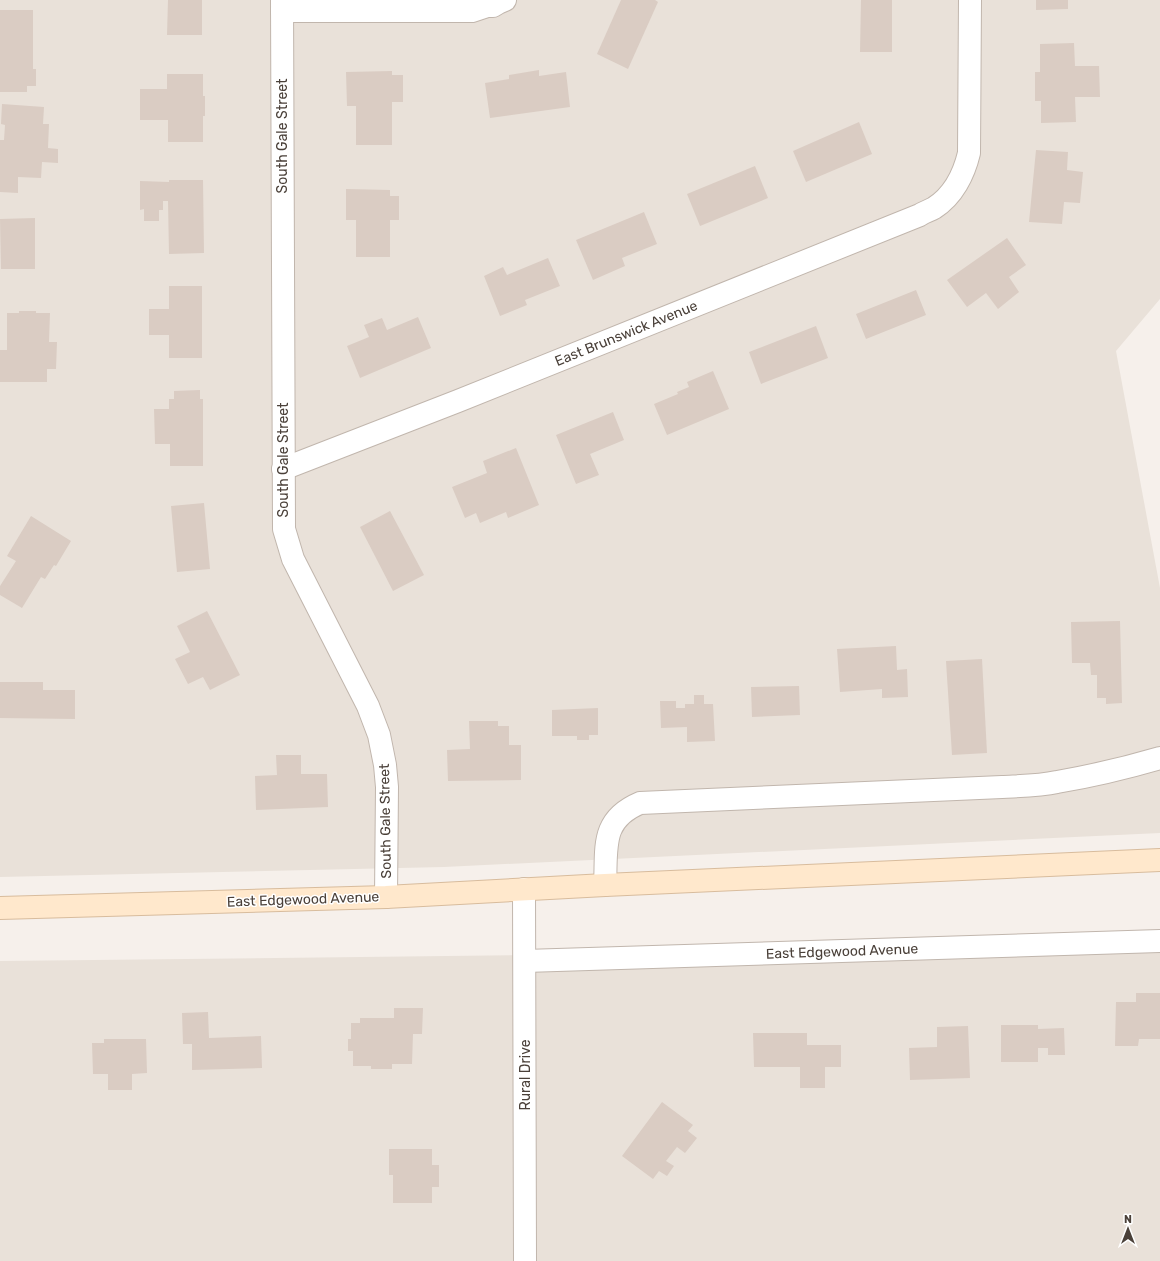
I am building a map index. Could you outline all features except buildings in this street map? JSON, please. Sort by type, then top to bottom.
[{"type":"main road","name":"East Edgewood Avenue","points":[[0,908],[386,897],[605,885],[1160,860]]},
{"type":"street","points":[[282,6],[472,11],[487,6],[493,6],[506,0]]},
{"type":"street","name":"East Brunswick Avenue","points":[[283,469],[458,401],[920,215],[934,208],[958,182],[966,166],[970,145],[970,0]]},
{"type":"street","name":"South Gale Street","points":[[282,6],[284,529],[290,553],[370,711],[379,735],[384,755],[387,787],[386,897]]},
{"type":"street","points":[[605,885],[607,840],[611,826],[621,814],[630,807],[640,803],[1002,788],[1056,783],[1093,776],[1160,758]]},
{"type":"street","name":"Rural Drive","points":[[524,889],[525,1261]]},
{"type":"street","name":"East Edgewood Avenue","points":[[525,960],[1160,941]]},
{"type":"shaded area","points":[[0,0],[1160,0],[1160,299],[1116,351],[1160,588],[1160,833],[444,867],[0,877]]},
{"type":"shaded area","points":[[1160,948],[1160,1261],[0,1261],[0,961]]}]
